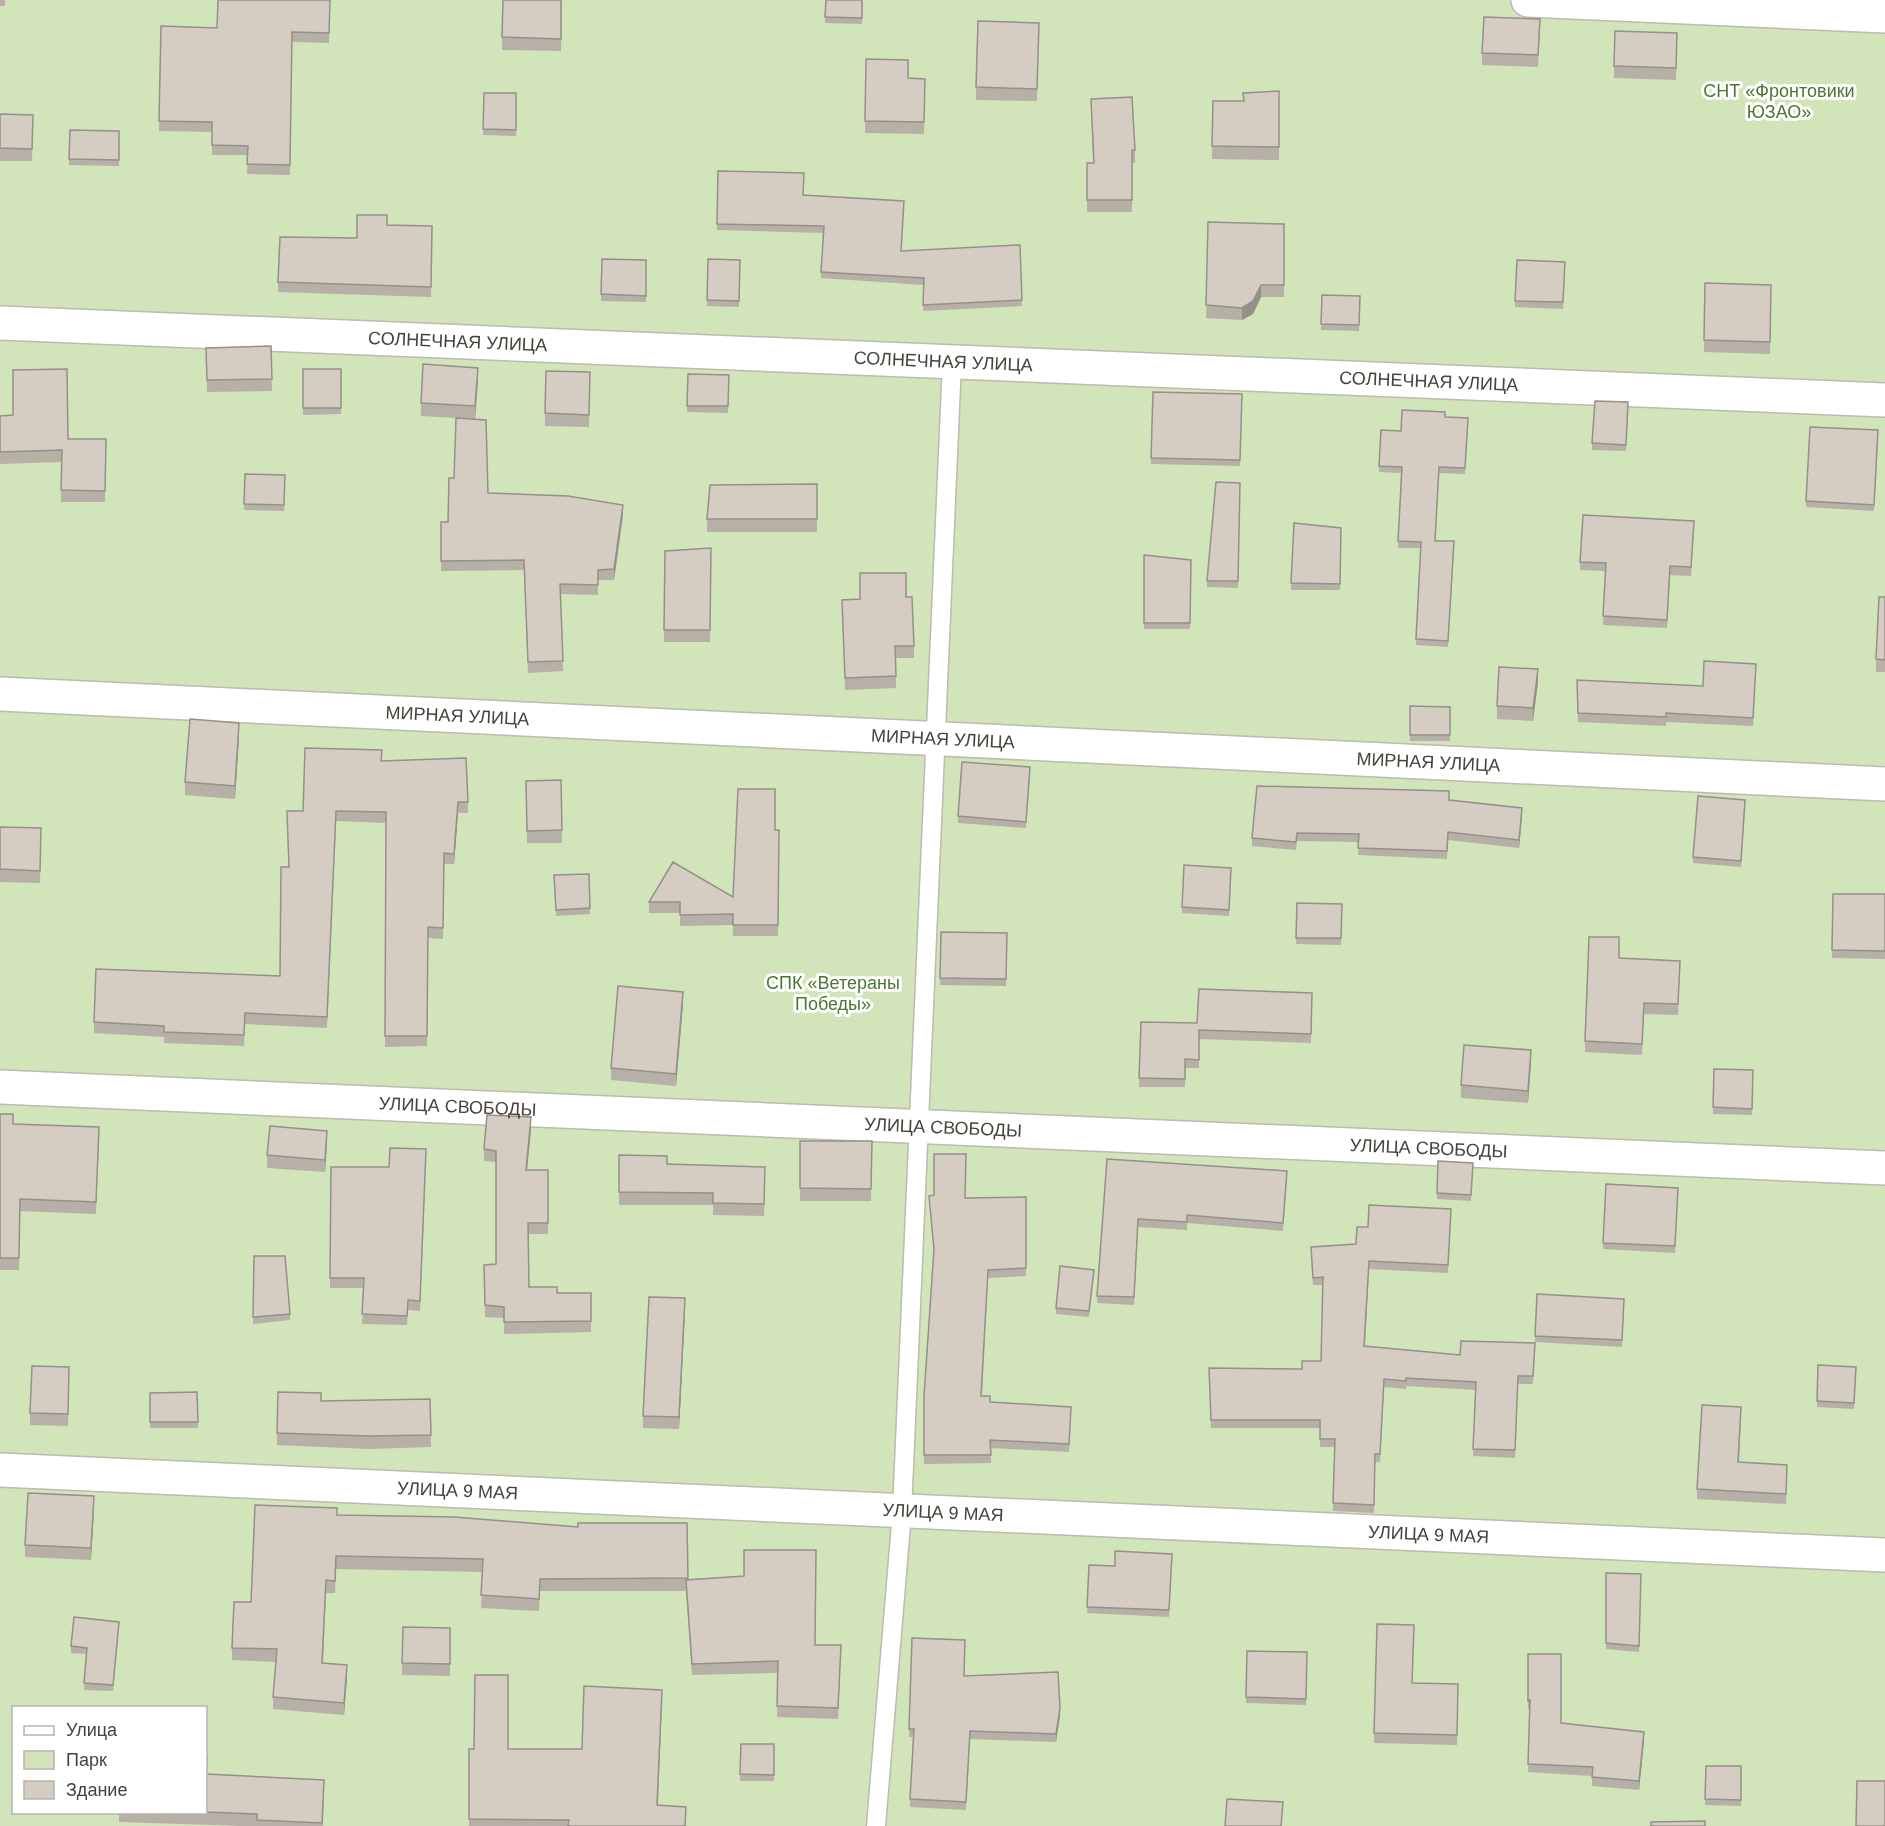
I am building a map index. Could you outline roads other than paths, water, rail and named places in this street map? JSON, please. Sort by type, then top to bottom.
[{"type":"street","points":[[1528,0],[1885,16]]},
{"type":"street","name":"СОЛНЕЧНАЯ УЛИЦА","points":[[0,323],[1885,400]]},
{"type":"street","name":"МИРНАЯ УЛИЦА","points":[[0,694],[1885,784]]},
{"type":"street","name":"УЛИЦА СВОБОДЫ","points":[[0,1087],[1885,1167]]},
{"type":"street","name":"УЛИЦА 9 МАЯ","points":[[0,1470],[1885,1555]]},
{"type":"lane","points":[[876,1826],[902,1512],[952,362]]},
{"type":"park label","name":"СНТ «Фронтовики ЮЗАО»","points":[[1779,101]]},
{"type":"park label","name":"СПК «Ветераны Победы»","points":[[833,993]]}]
